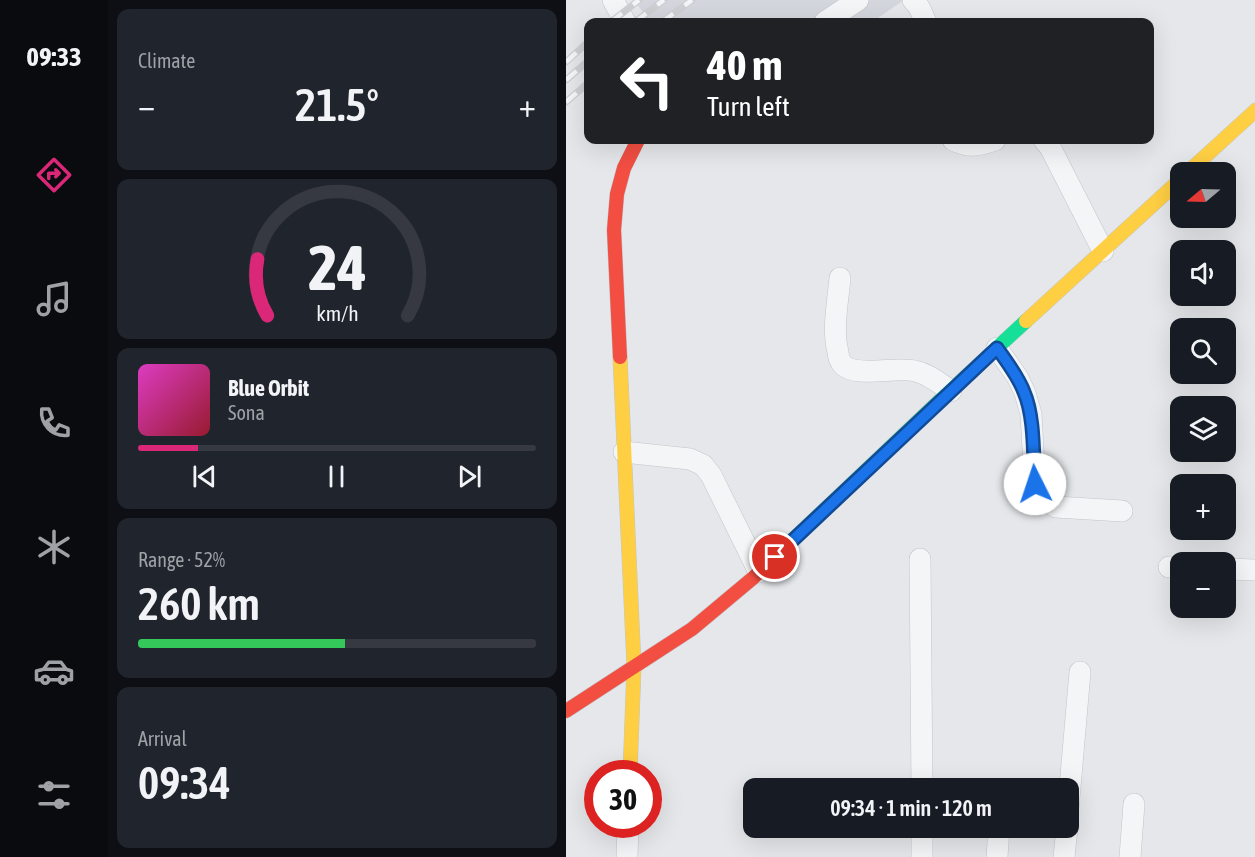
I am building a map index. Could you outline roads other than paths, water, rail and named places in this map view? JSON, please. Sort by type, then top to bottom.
[{"type":"main road","points":[[1199,162],[1256,110]]},
{"type":"main road","points":[[631,760],[634,666],[614,230],[617,194],[624,168],[636,144]]},
{"type":"main road","points":[[566,711],[692,629],[759,572],[1170,189]]},
{"type":"street","points":[[613,0],[623,18]]},
{"type":"street","points":[[831,18],[857,0]]},
{"type":"street","points":[[914,0],[924,18]]},
{"type":"street","points":[[962,144],[982,144]]},
{"type":"street","points":[[1047,144],[1103,251]]},
{"type":"street","points":[[840,278],[836,337],[842,364],[850,369],[865,371],[913,370],[928,375],[951,391]]},
{"type":"street","points":[[997,348],[1018,378],[1025,393],[1031,414],[1035,484],[1043,499],[1056,507],[1122,511]]},
{"type":"street","points":[[624,452],[690,459],[703,465],[711,475],[759,572]]},
{"type":"street","points":[[920,559],[922,778]]},
{"type":"street","points":[[1236,569],[1256,570]]},
{"type":"street","points":[[1071,778],[1080,672]]},
{"type":"street","points":[[1130,857],[1134,804]]},
{"type":"street","points":[[627,857],[628,838]]},
{"type":"street","points":[[922,838],[922,857]]},
{"type":"street","points":[[997,857],[998,838]]},
{"type":"street","points":[[1064,857],[1066,838]]},
{"type":"railway","points":[[616,18],[639,0]]},
{"type":"railway","points":[[640,18],[664,0]]},
{"type":"railway","points":[[667,18],[692,0]]},
{"type":"railway","points":[[566,62],[584,46]]},
{"type":"railway","points":[[566,80],[584,64]]},
{"type":"railway","points":[[566,102],[584,86]]}]
